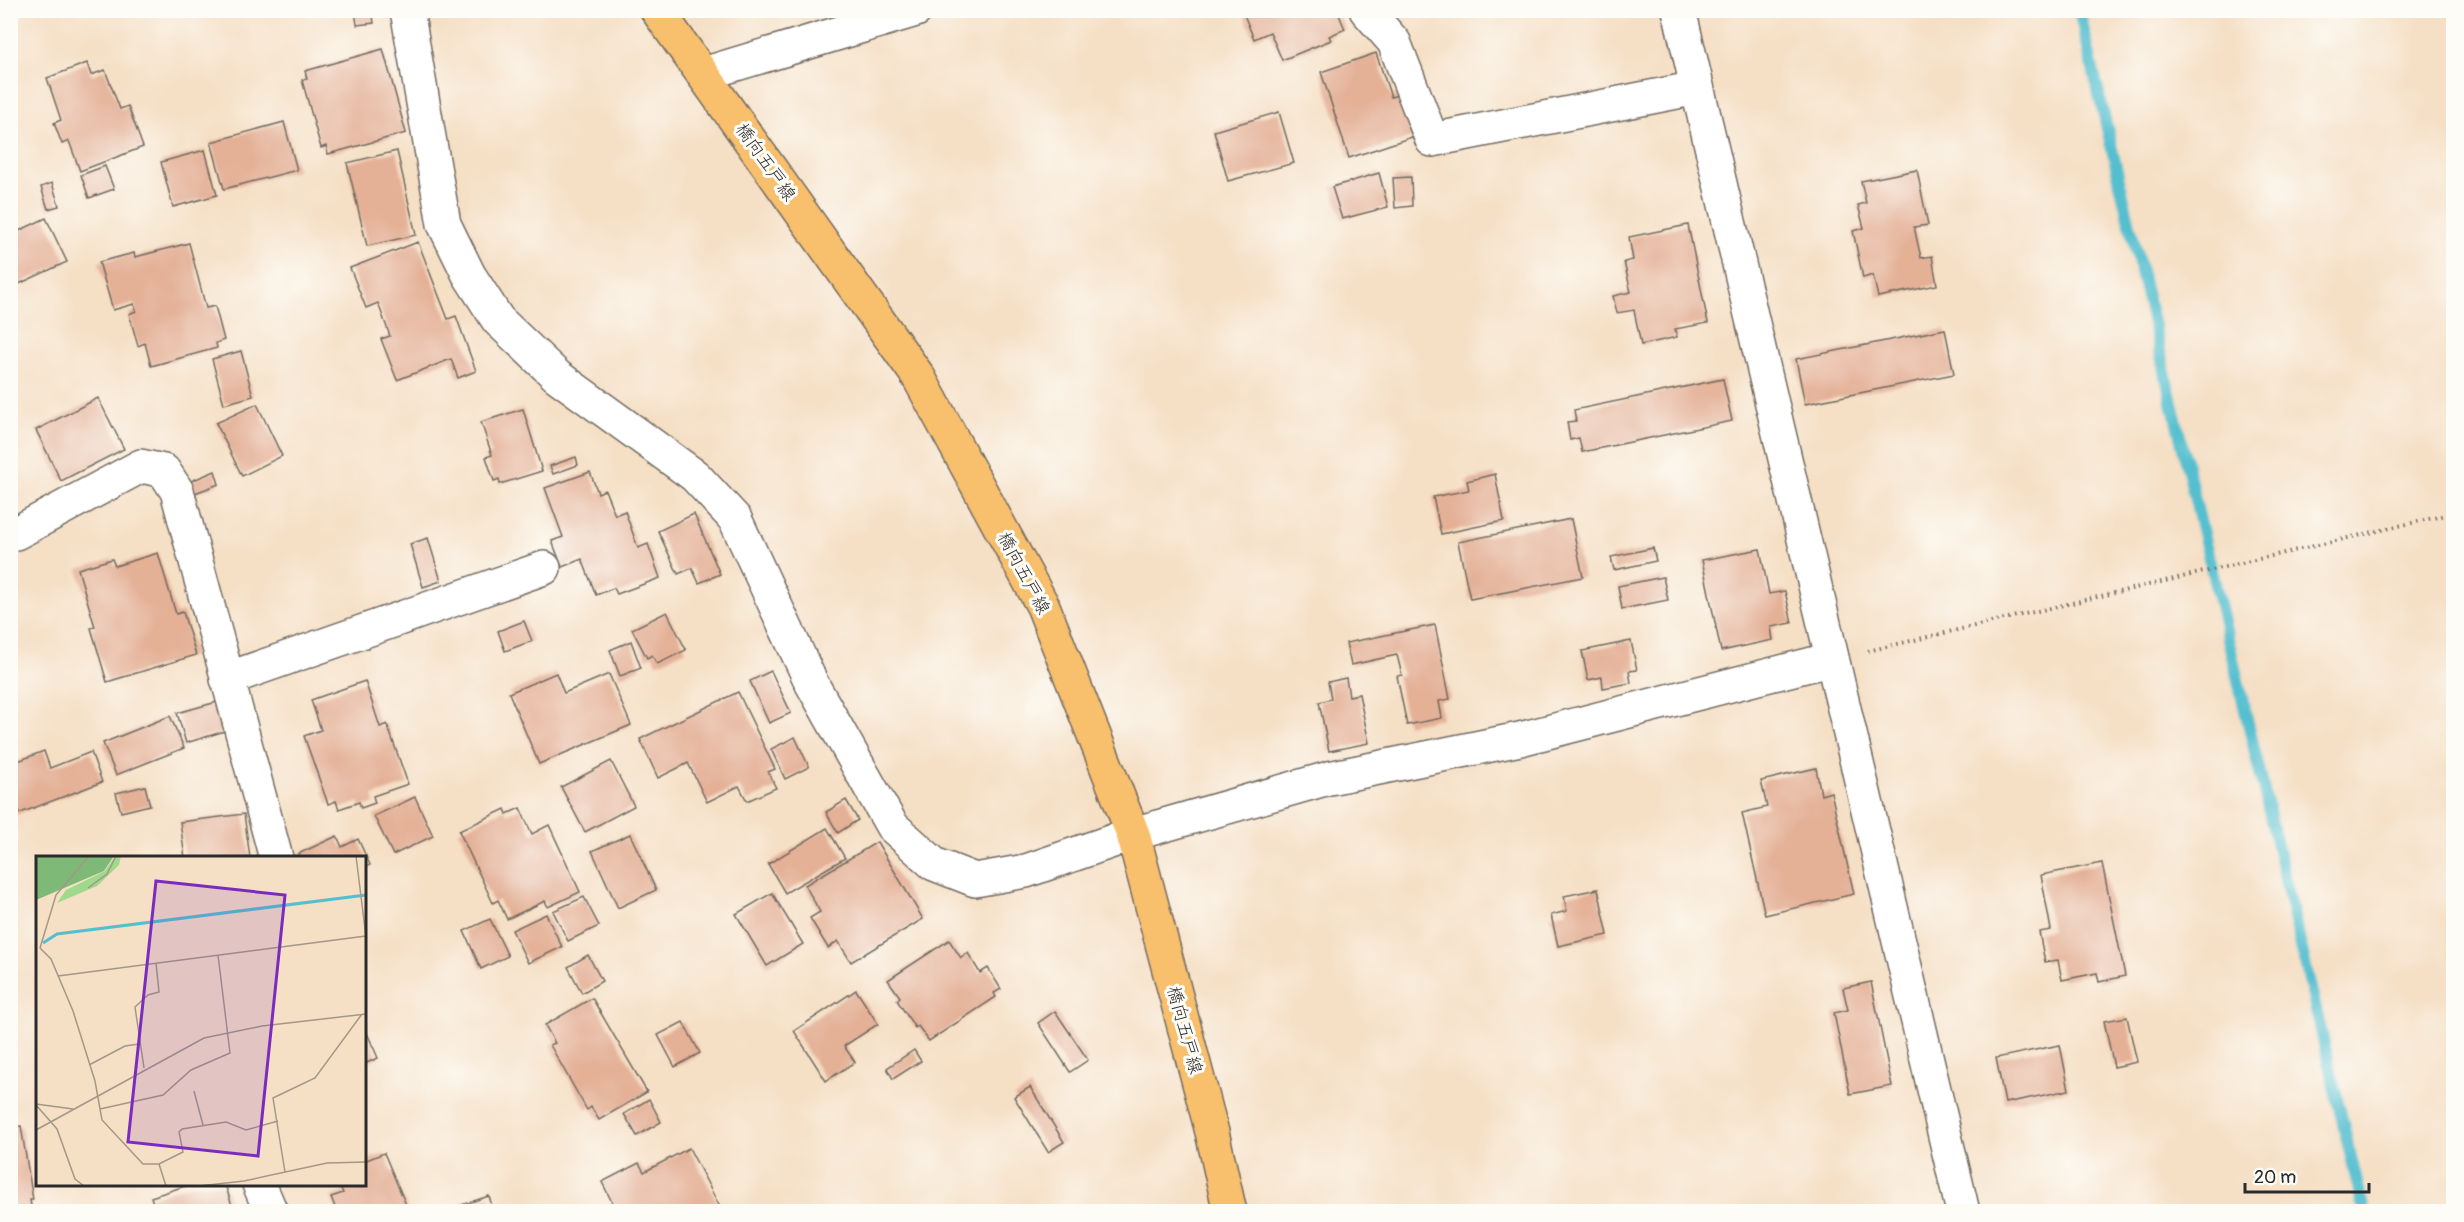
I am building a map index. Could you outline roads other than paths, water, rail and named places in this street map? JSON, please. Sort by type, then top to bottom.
[{"type":"main road","name":"橋向五戸線","points":[[657,10],[918,376],[1043,606],[1133,834],[1212,1132],[1230,1212]]},
{"type":"street","points":[[407,10],[444,224],[469,275],[498,320],[557,376],[695,476],[735,519],[812,684],[892,826],[934,864],[975,880],[1026,871],[1133,834],[1329,778],[1520,739],[1832,659]]},
{"type":"street","points":[[703,74],[916,10]]},
{"type":"street","points":[[1366,10],[1394,42],[1432,140],[1697,88]]},
{"type":"street","points":[[1679,10],[1963,1212]]},
{"type":"street","points":[[10,534],[16,533],[141,466],[164,471],[177,491],[275,856]]},
{"type":"street","points":[[227,679],[544,568]]},
{"type":"street","points":[[259,1186],[272,1212]]},
{"type":"waterway","points":[[2079,10],[2364,1212]]}]
